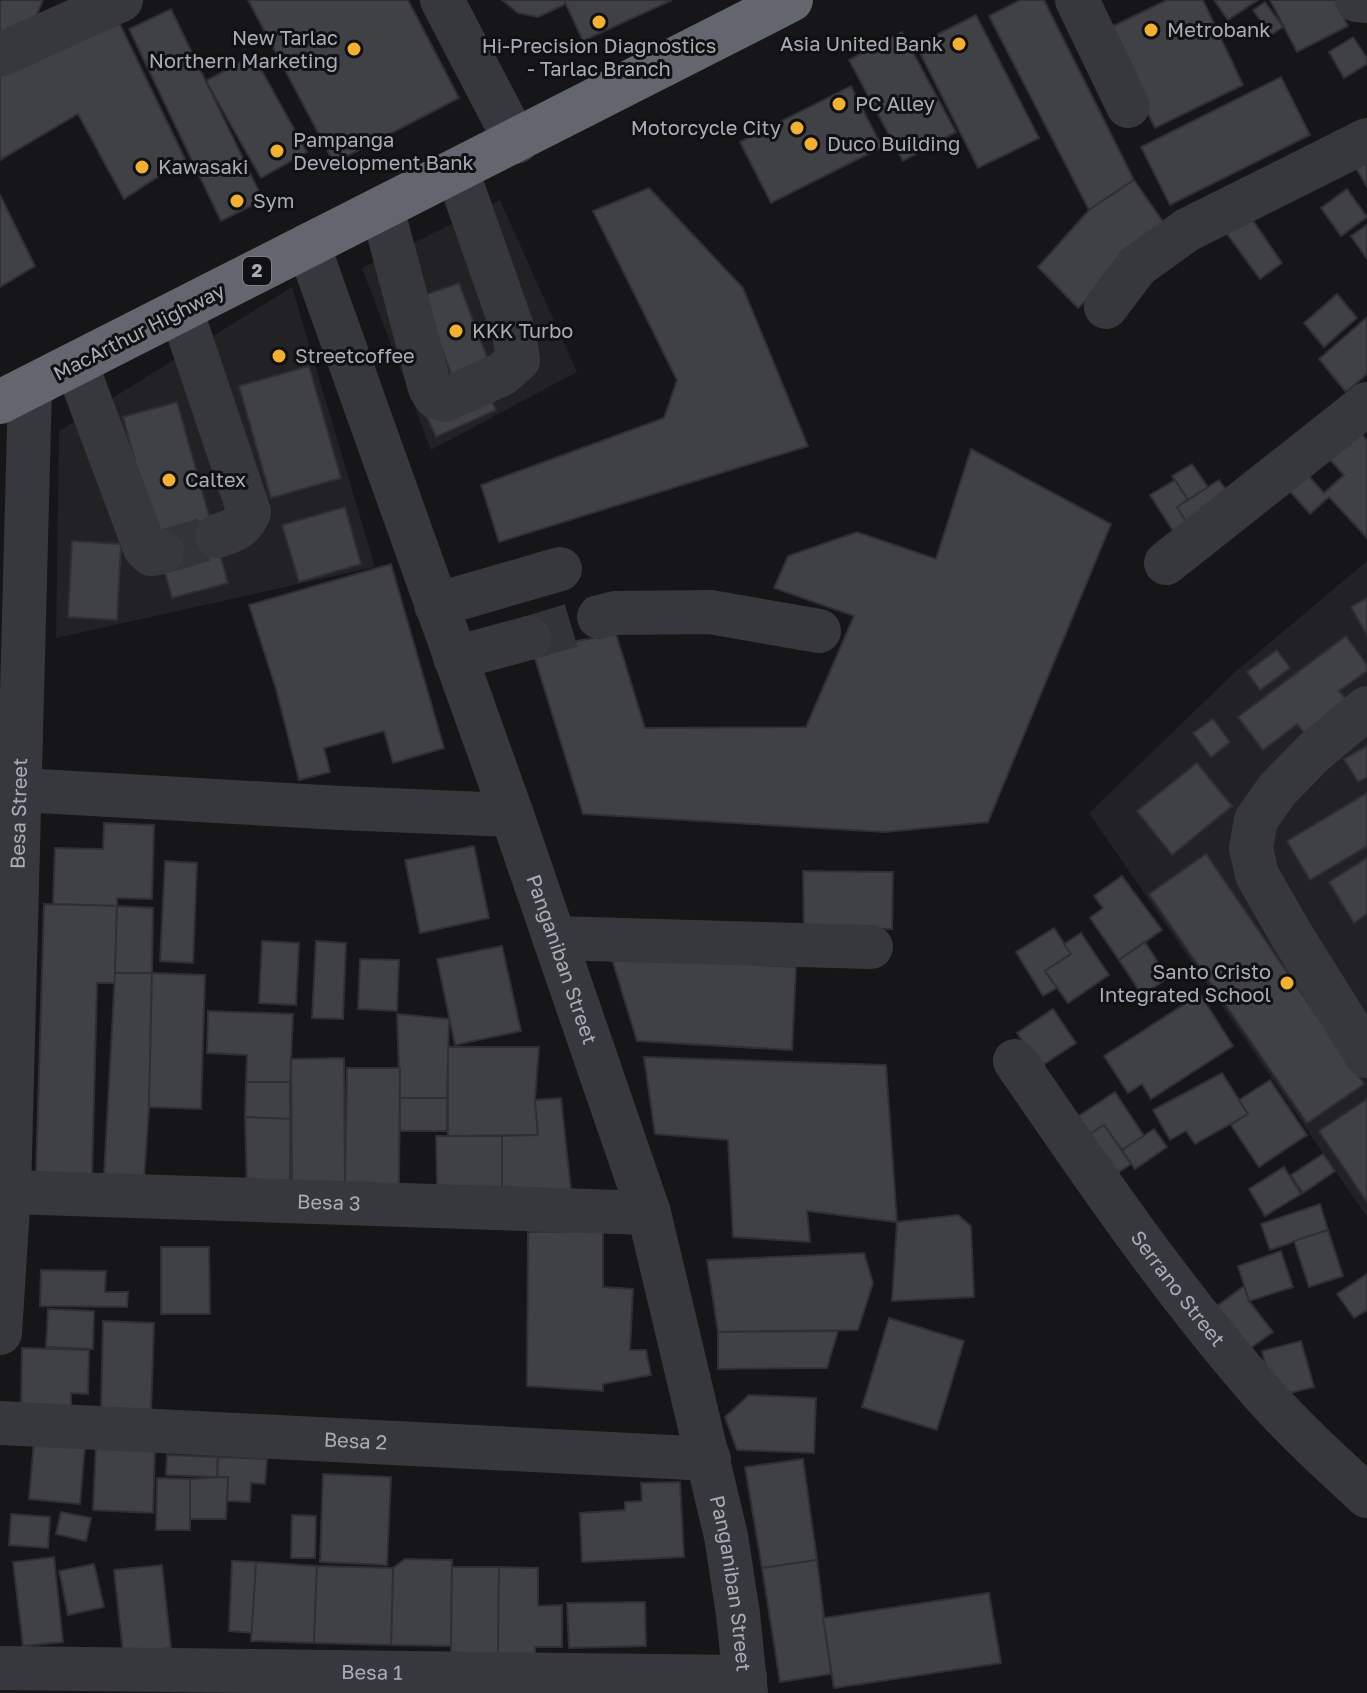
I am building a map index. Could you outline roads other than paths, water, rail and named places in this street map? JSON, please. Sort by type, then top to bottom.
[{"type":"highway","name":"MacArthur Highway","points":[[15,395],[791,0]]},
{"type":"street","points":[[0,55],[121,0]]},
{"type":"street","points":[[442,0],[516,142]]},
{"type":"street","points":[[1077,0],[1128,106]]},
{"type":"street","points":[[1357,0],[1367,1]]},
{"type":"street","points":[[1106,307],[1137,266],[1187,230],[1367,140]]},
{"type":"street","points":[[372,424],[445,400],[502,374],[518,360],[514,333],[457,171]]},
{"type":"street","points":[[382,208],[430,388],[436,397],[445,400]]},
{"type":"street","name":"Panganiban Street","points":[[308,245],[512,815],[649,1213],[709,1459],[728,1551],[746,1685]]},
{"type":"street","points":[[181,310],[249,512],[245,523],[217,536]]},
{"type":"street","points":[[76,364],[145,548],[151,554],[162,552]]},
{"type":"street","name":"Besa Street","points":[[0,1333],[9,1192],[21,790],[15,395]]},
{"type":"street","points":[[1166,563],[1367,404]]},
{"type":"street","points":[[436,605],[560,569]]},
{"type":"street","points":[[599,617],[615,613],[710,612],[819,631]]},
{"type":"street","points":[[455,658],[529,638]]},
{"type":"street","points":[[1367,708],[1314,752],[1277,790],[1256,820],[1251,848],[1257,875],[1367,1056]]},
{"type":"street","points":[[21,790],[512,815]]},
{"type":"street","points":[[554,938],[871,947]]},
{"type":"street","name":"Serrano Street","points":[[1015,1061],[1122,1219],[1196,1313],[1302,1436],[1367,1496]]},
{"type":"street","name":"Besa 3","points":[[9,1192],[649,1213]]},
{"type":"street","name":"Besa 2","points":[[0,1423],[709,1459]]},
{"type":"street","name":"Besa 1","points":[[0,1668],[746,1685]]},
{"type":"tunnel","points":[[162,552],[217,536]]},
{"type":"tunnel","points":[[529,638],[599,617]]},
{"type":"place","name":"Hi-Precision Diagnostics - Tarlac Branch","points":[[599,22]]},
{"type":"place","name":"Metrobank","points":[[1151,30]]},
{"type":"place","name":"Asia United Bank","points":[[959,44]]},
{"type":"place","name":"New Tarlac Northern Marketing","points":[[354,49]]},
{"type":"place","name":"PC Alley","points":[[839,104]]},
{"type":"place","name":"Motorcycle City","points":[[797,128]]},
{"type":"place","name":"Duco Building","points":[[811,144]]},
{"type":"place","name":"Pampanga Development Bank","points":[[277,151]]},
{"type":"place","name":"Kawasaki","points":[[142,167]]},
{"type":"place","name":"Sym","points":[[237,201]]},
{"type":"place","name":"KKK Turbo","points":[[456,331]]},
{"type":"place","name":"Streetcoffee","points":[[279,356]]},
{"type":"place","name":"Caltex","points":[[169,480]]},
{"type":"place","name":"Santo Cristo Integrated School","points":[[1287,983]]}]
